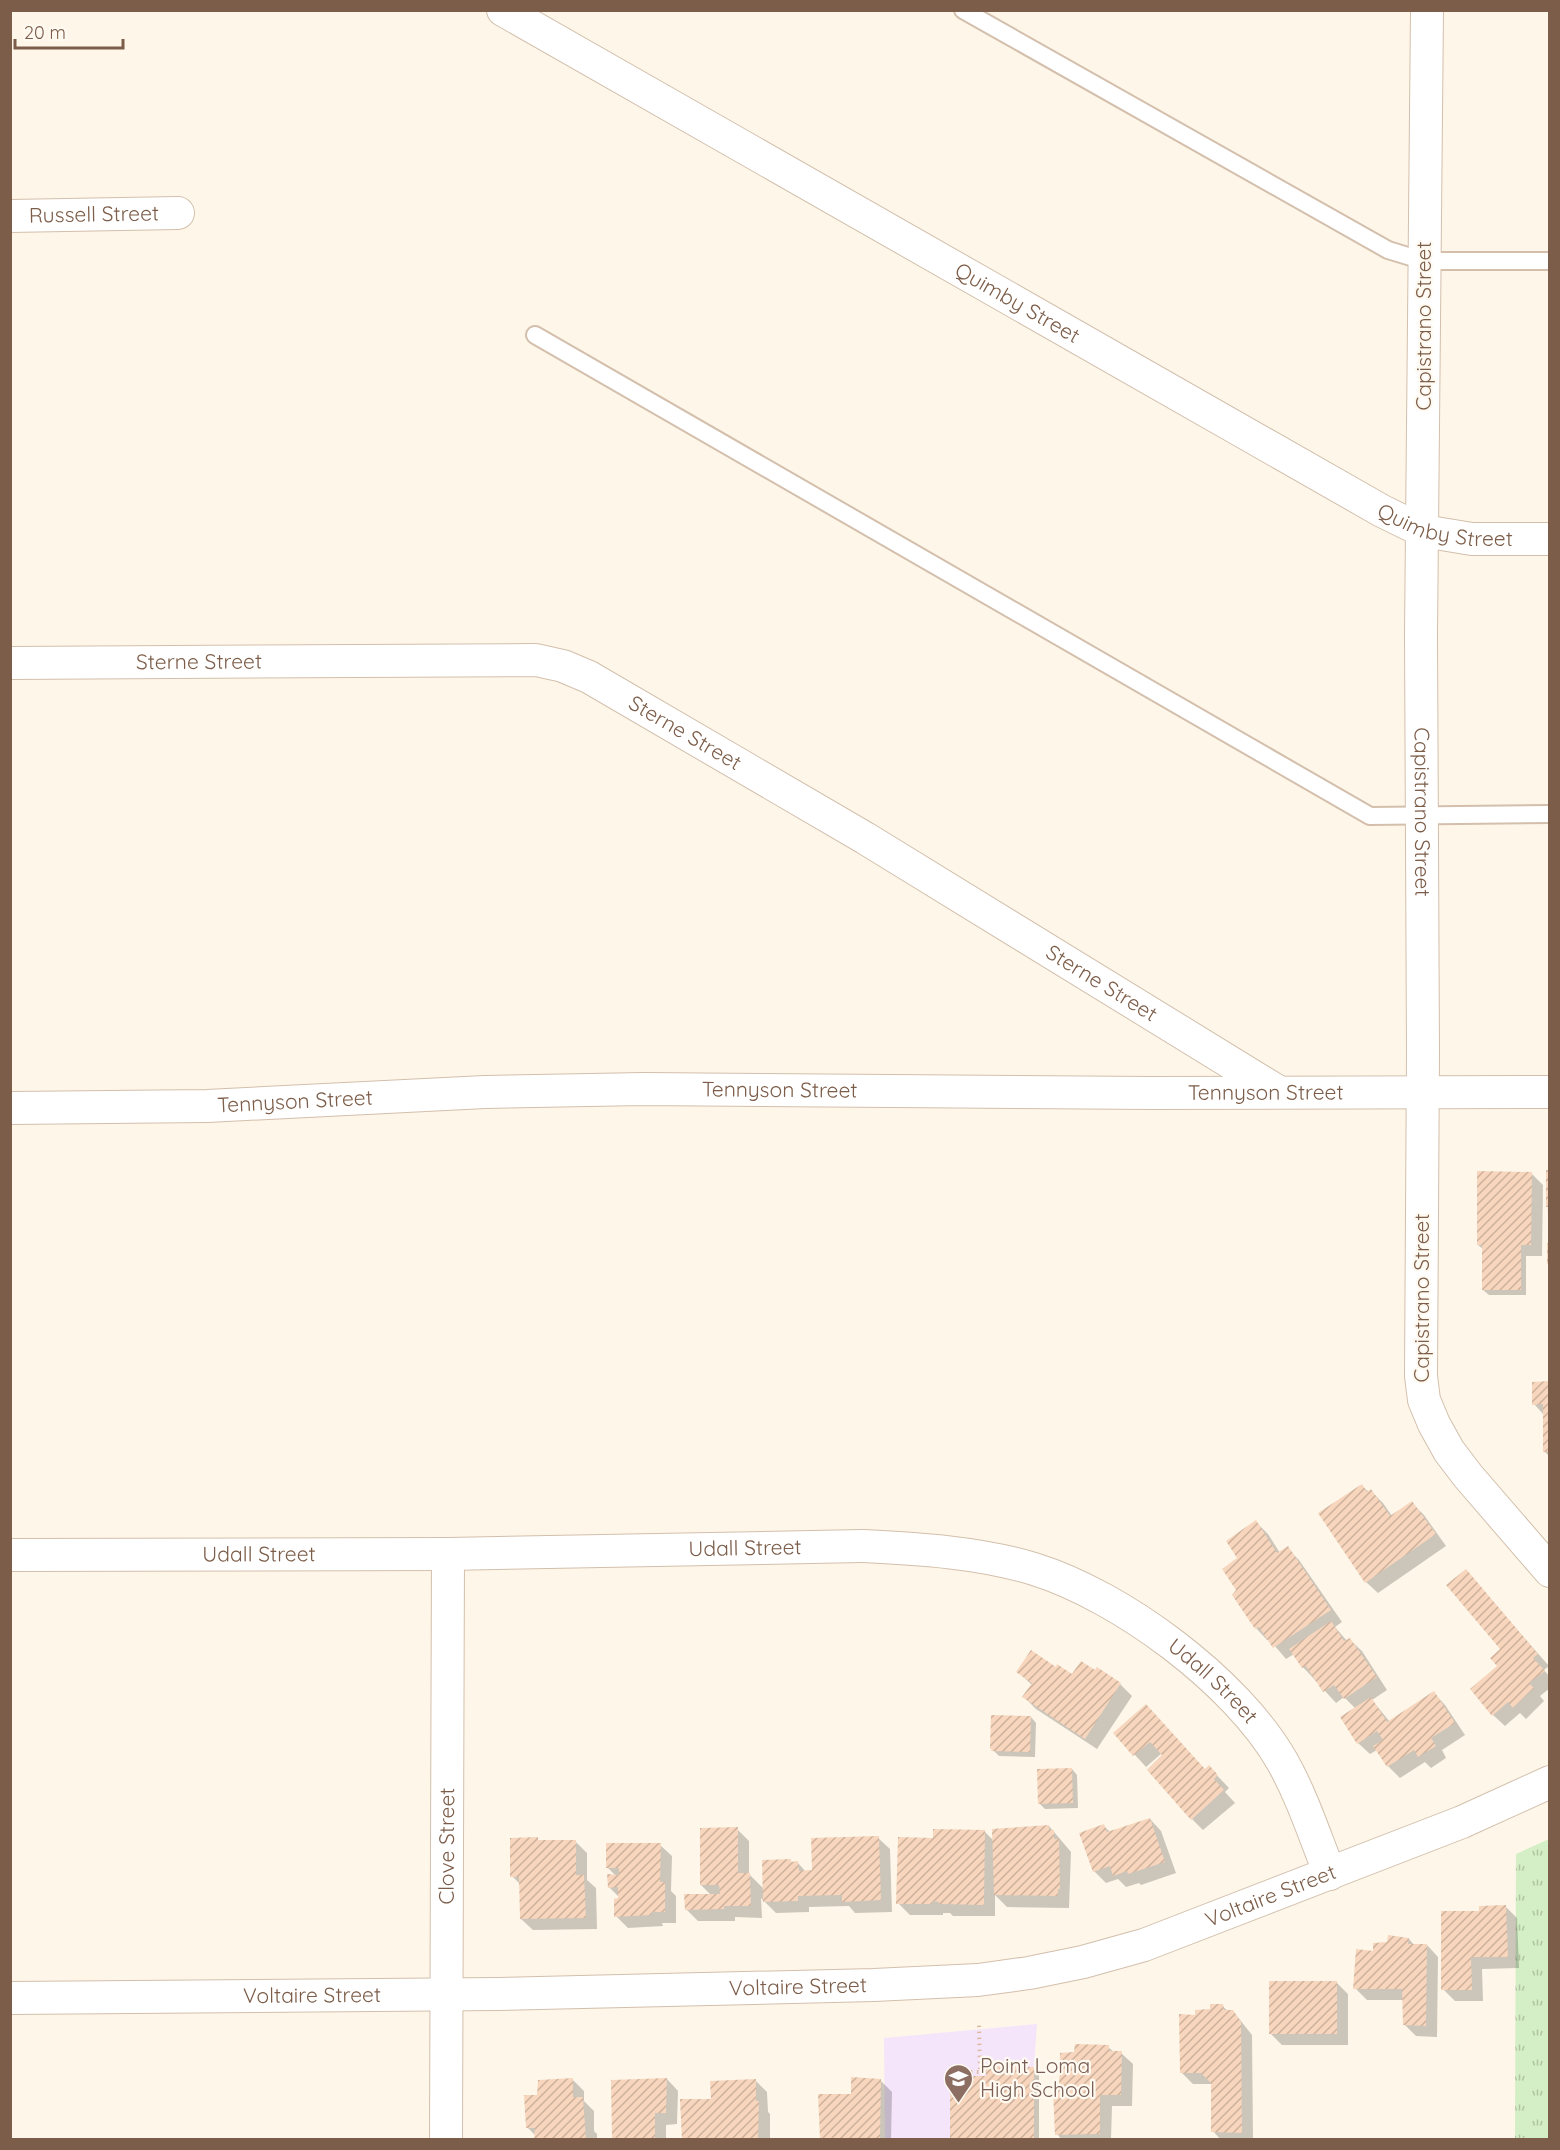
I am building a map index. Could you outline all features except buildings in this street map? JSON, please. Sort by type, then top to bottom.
[{"type":"street","name":"Quimby Street","points":[[503,10],[1365,501],[1423,531],[1472,539],[1550,539]]},
{"type":"street","name":"Capistrano Street","points":[[1427,10],[1424,261],[1421,1376],[1424,1400],[1449,1451],[1550,1571]]},
{"type":"street","name":"Russell Street","points":[[10,216],[178,213]]},
{"type":"street","name":"Sterne Street","points":[[10,663],[536,660],[563,666],[589,677],[865,838],[1277,1091]]},
{"type":"street","name":"Tennyson Street","points":[[10,1108],[207,1106],[485,1092],[643,1089],[1153,1093],[1550,1092]]},
{"type":"street","name":"Udall Street","points":[[10,1555],[448,1554],[862,1546],[912,1548],[964,1554],[1034,1569],[1082,1589],[1126,1612],[1155,1631],[1214,1679],[1268,1738],[1283,1761],[1330,1874]]},
{"type":"street","name":"Clove Street","points":[[446,2139],[448,1554]]},
{"type":"street","name":"Voltaire Street","points":[[10,1998],[448,1995],[874,1985],[978,1980],[1029,1973],[1083,1962],[1144,1945],[1462,1822],[1550,1782]]},
{"type":"lane","points":[[963,10],[1380,246],[1424,261],[1550,261]]},
{"type":"lane","points":[[535,335],[1370,816],[1550,814]]},
{"type":"path","points":[[958,2076],[957,2072],[980,2072],[979,2025]]},
{"type":"shaded area","name":"Point Loma High School","points":[[1037,2024],[1034,2067],[1034,2139],[885,2139],[884,2038]]},
{"type":"green space","points":[[1549,1839],[1549,2139],[1515,2139],[1516,1854]]},
{"type":"place","name":"Point Loma High School","points":[[959,2104]]}]
